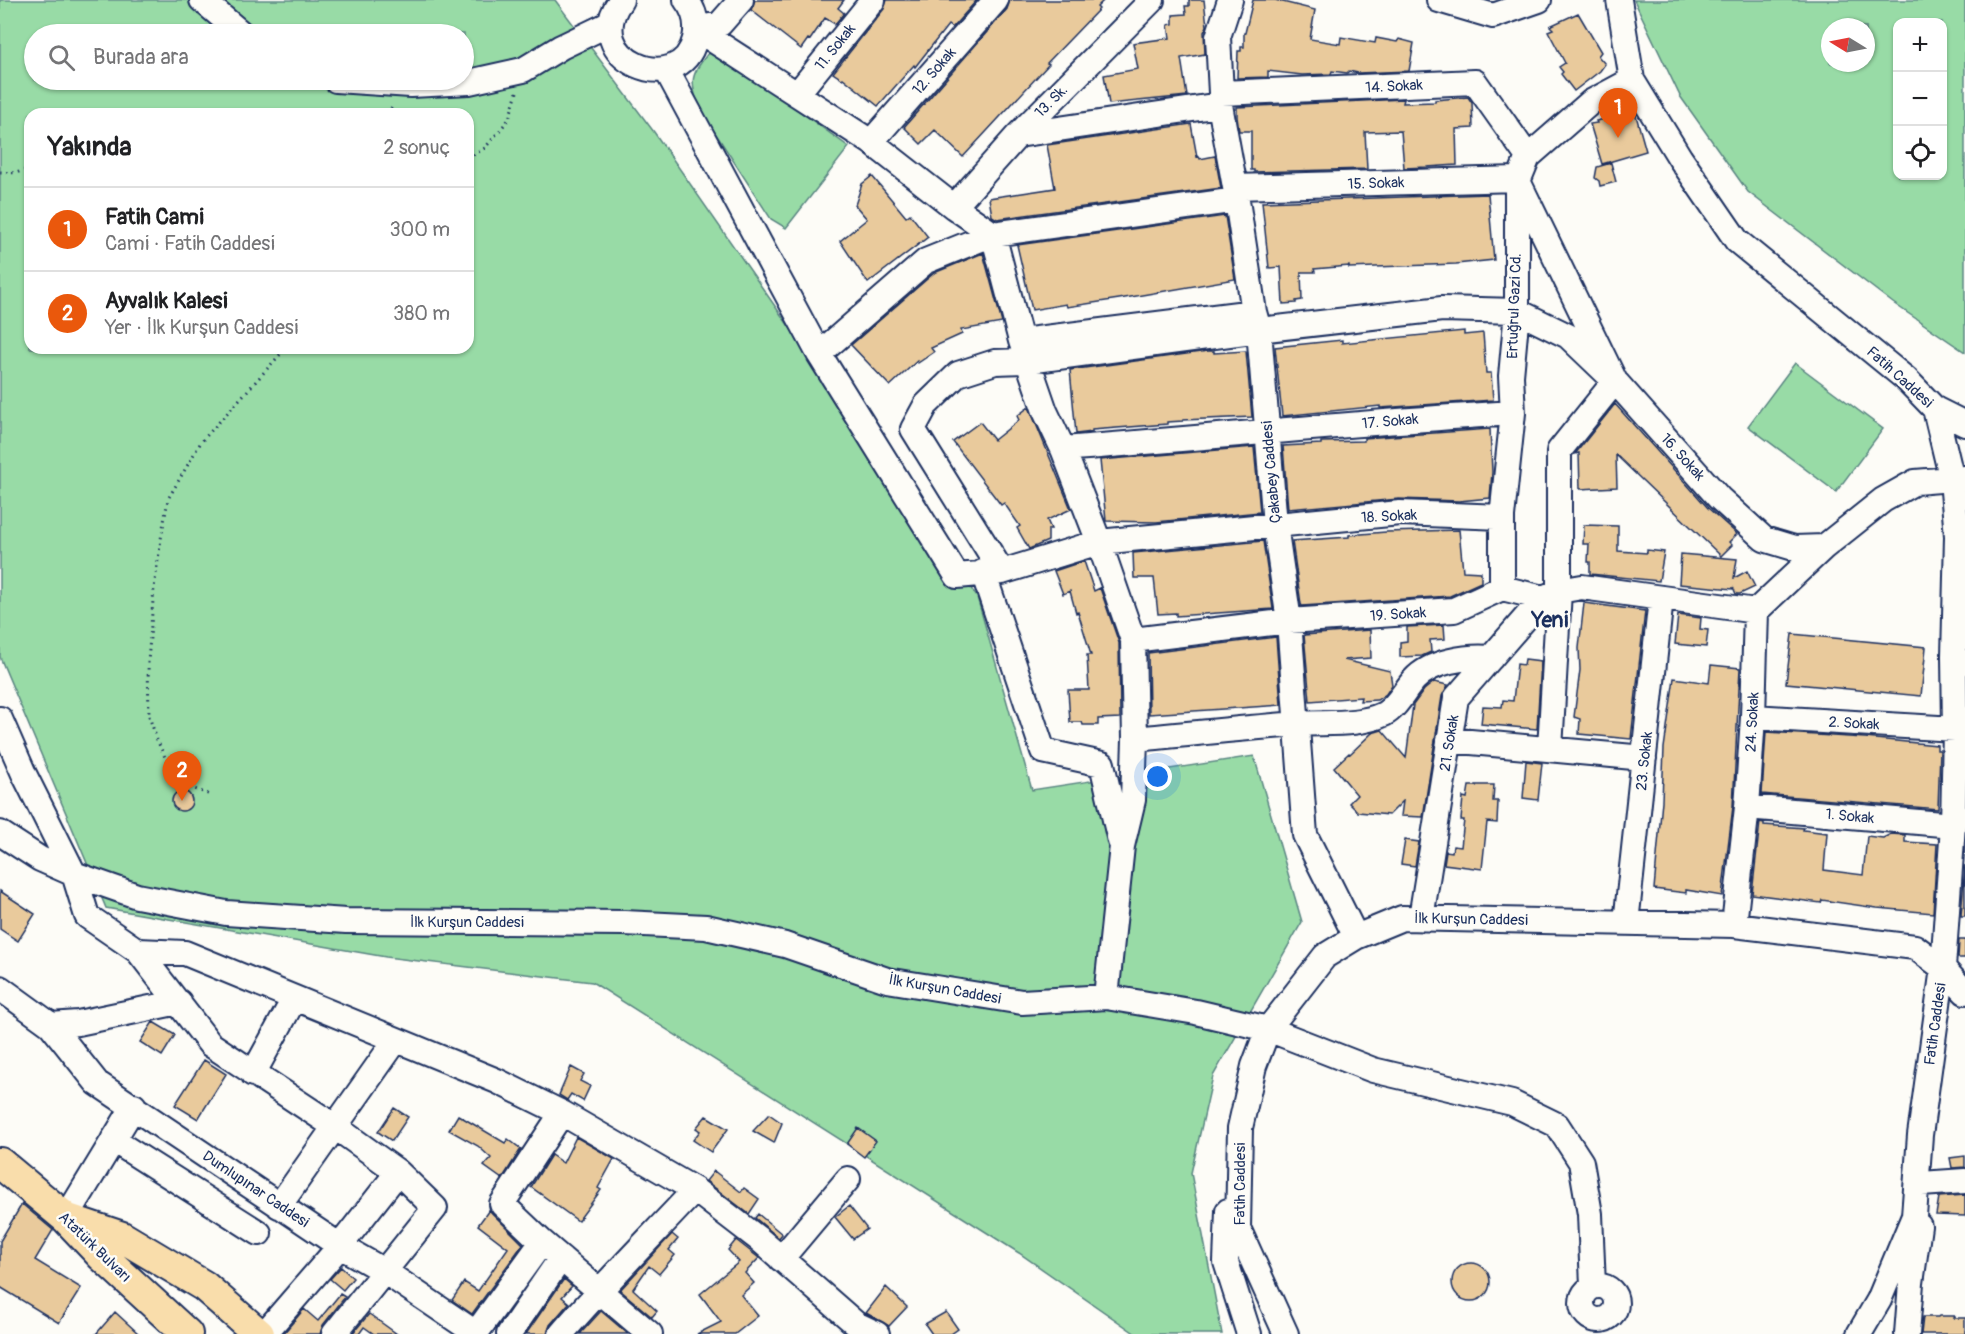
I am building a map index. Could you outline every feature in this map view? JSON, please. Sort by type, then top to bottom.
[{"type":"main road","name":"Atatürk Bulvarı","points":[[0,1163],[66,1218],[102,1256],[187,1334]]},
{"type":"main road","points":[[66,1218],[122,1237],[204,1286],[259,1334]]},
{"type":"street","points":[[202,0],[230,24]]},
{"type":"street","points":[[618,6],[612,37],[617,50],[627,61],[645,69],[666,69],[678,63],[694,42],[695,17],[686,0]]},
{"type":"street","points":[[696,29],[720,24],[741,0]]},
{"type":"street","name":"11. Sokak","points":[[797,94],[873,0]]},
{"type":"street","name":"12. Sokak","points":[[871,142],[996,0]]},
{"type":"street","name":"13. Sk.","points":[[954,207],[1018,135],[1152,0]]},
{"type":"street","name":"Çakabey Caddesi","points":[[1230,0],[1218,37],[1220,99],[1257,321],[1275,525],[1289,621],[1305,835],[1356,937]]},
{"type":"street","points":[[1439,0],[1493,16],[1539,0]]},
{"type":"street","name":"Fatih Caddesi","points":[[1619,0],[1632,80],[1680,158],[1737,241],[1906,380],[1935,409],[1958,479],[1959,658],[1953,825],[1954,966],[1920,1135],[1914,1216],[1879,1300],[1859,1334]]},
{"type":"street","points":[[474,81],[523,70],[561,47],[618,6]]},
{"type":"street","points":[[696,29],[871,142],[954,207],[993,234],[1025,351],[1045,411],[1063,449],[1099,542],[1133,640],[1135,739],[1133,800],[1122,846],[1106,997]]},
{"type":"street","points":[[666,69],[819,354]]},
{"type":"street","name":"Ertuğrul Gazi Cd.","points":[[1502,588],[1502,517],[1513,413],[1511,376],[1517,311],[1517,179],[1528,157],[1591,102],[1632,80]]},
{"type":"street","name":"14. Sokak","points":[[1220,99],[1475,82],[1528,157]]},
{"type":"street","points":[[1018,135],[1220,99]]},
{"type":"street","name":"15. Sokak","points":[[819,354],[926,261],[993,234],[1236,193],[1517,179]]},
{"type":"street","name":"16. Sokak","points":[[1517,179],[1615,381],[1719,498],[1764,538],[1794,548],[1824,547]]},
{"type":"street","points":[[1122,846],[1102,764],[1043,751],[993,572],[913,429],[926,405],[958,374],[1025,351],[1257,321],[1442,309],[1517,311],[1568,336],[1615,381],[1559,452],[1551,594],[1550,749]]},
{"type":"street","name":"18. Sokak","points":[[819,354],[957,576],[993,572],[1099,542],[1400,513],[1502,517]]},
{"type":"street","points":[[1935,409],[1965,424]]},
{"type":"street","name":"17. Sokak","points":[[1063,449],[1267,433],[1392,420],[1513,413]]},
{"type":"street","points":[[1502,588],[1551,594],[1582,587],[1756,611],[1824,547],[1883,500],[1915,482],[1958,479]]},
{"type":"street","name":"19. Sokak","points":[[1133,640],[1289,621],[1454,610],[1502,588]]},
{"type":"street","name":"21. Sokak","points":[[1421,918],[1456,698],[1551,594]]},
{"type":"street","name":"23. Sokak","points":[[1626,923],[1661,598]]},
{"type":"street","name":"24. Sokak","points":[[1734,925],[1747,807],[1753,717],[1756,611]]},
{"type":"street","points":[[1135,739],[1359,720],[1383,714],[1391,708],[1422,672],[1465,658],[1491,658]]},
{"type":"street","name":"2. Sokak","points":[[1753,717],[1955,729]]},
{"type":"street","points":[[0,719],[24,774],[74,874],[87,916],[138,951],[210,1044],[334,1126],[398,1172],[435,1208],[334,1334]]},
{"type":"street","points":[[1449,740],[1644,758]]},
{"type":"street","name":"1. Sokak","points":[[1747,807],[1953,825]]},
{"type":"street","name":"İlk Kurşun Caddesi","points":[[0,832],[40,859],[74,874],[137,896],[226,913],[346,921],[624,923],[706,927],[785,945],[887,980],[1022,1002],[1106,997],[1196,1012],[1268,1029],[1325,956],[1356,937],[1402,918],[1734,925],[1915,947],[1954,966],[1965,992]]},
{"type":"street","points":[[138,951],[185,953],[497,1081],[561,1113],[695,1190],[760,1240],[864,1331]]},
{"type":"street","name":"Dumlupınar Caddesi","points":[[0,988],[51,1025],[97,1083],[340,1246],[384,1271],[450,1327],[477,1334]]},
{"type":"street","points":[[253,1074],[294,999]]},
{"type":"street","points":[[51,1025],[78,1023],[179,1002]]},
{"type":"street","points":[[1268,1029],[1373,1070],[1512,1103],[1557,1125],[1581,1162],[1590,1214],[1593,1287]]},
{"type":"street","name":"Fatih Caddesi","points":[[1268,1029],[1254,1066],[1240,1128],[1238,1228],[1286,1334]]},
{"type":"street","points":[[279,1206],[396,1040]]},
{"type":"street","points":[[66,1218],[134,1106]]},
{"type":"street","points":[[561,1113],[502,1204],[542,1242],[650,1334]]},
{"type":"street","points":[[1240,1128],[1226,1225],[1226,1262],[1249,1334]]},
{"type":"street","points":[[1907,1334],[1911,1283],[1921,1213],[1920,1135]]},
{"type":"street","points":[[113,1140],[260,1233]]},
{"type":"street","points":[[264,1334],[340,1246],[398,1172]]},
{"type":"street","points":[[781,1259],[848,1179]]},
{"type":"street","points":[[1921,1184],[1965,1181]]},
{"type":"street","points":[[561,1334],[599,1290],[695,1190]]},
{"type":"street","points":[[477,1334],[542,1242]]},
{"type":"street","points":[[509,1334],[561,1258]]},
{"type":"path","points":[[474,154],[485,148],[509,120],[523,70]]},
{"type":"path","points":[[0,172],[16,173],[24,170]]},
{"type":"path","points":[[208,794],[189,787],[171,770],[149,716],[148,662],[154,588],[161,539],[168,499],[201,442],[281,354]]},
{"type":"green space","points":[[0,0],[555,0],[654,132],[977,597],[1032,790],[1254,756],[1302,922],[1213,1076],[1191,1173],[1222,1334],[1136,1334],[1019,1253],[592,982],[386,957],[106,908],[0,657]]},
{"type":"green space","points":[[1634,0],[1965,0],[1965,352],[1893,303],[1748,192],[1680,96]]},
{"type":"green space","points":[[712,48],[849,147],[786,228],[771,219],[701,111],[694,91],[694,77]]},
{"type":"green space","points":[[1795,363],[1883,429],[1836,492],[1748,426]]},
{"type":"building","points":[[755,0],[844,0],[838,8],[844,13],[835,24],[825,18],[801,49],[751,10]]},
{"type":"building","points":[[887,0],[977,0],[952,28],[948,25],[915,67],[914,65],[878,106],[843,78],[833,73],[884,9]]},
{"type":"building","points":[[1010,0],[1104,0],[1097,7],[1099,9],[963,157],[935,130],[921,144],[904,127],[1007,9]]},
{"type":"building","points":[[1189,0],[1204,0],[1207,26],[1204,32],[1205,54],[1181,58],[1187,96],[1109,104],[1104,75],[1138,69],[1133,43],[1170,38],[1168,25],[1173,24],[1173,15],[1186,14],[1185,6],[1189,6]]},
{"type":"building","points":[[1253,0],[1275,0],[1315,10],[1310,39],[1340,44],[1341,37],[1375,43],[1376,38],[1397,42],[1399,39],[1414,43],[1409,71],[1358,73],[1349,71],[1347,73],[1332,71],[1331,74],[1302,75],[1268,71],[1268,77],[1237,78],[1238,51],[1244,47],[1244,33]]},
{"type":"building","points":[[1578,13],[1601,52],[1598,56],[1605,64],[1600,71],[1574,91],[1561,74],[1563,72],[1559,67],[1565,63],[1548,31],[1553,29],[1550,26]]},
{"type":"building","points":[[1468,97],[1472,103],[1473,128],[1456,129],[1457,165],[1404,168],[1401,131],[1365,132],[1367,169],[1254,172],[1251,170],[1251,131],[1239,131],[1237,117],[1237,107],[1404,99],[1403,103],[1435,102],[1435,100]]},
{"type":"building","points":[[1635,112],[1646,151],[1602,164],[1590,124]]},
{"type":"building","points":[[1191,124],[1197,157],[1199,156],[1200,159],[1215,156],[1221,188],[997,219],[992,216],[989,198],[1055,188],[1047,145]]},
{"type":"building","points":[[1611,163],[1616,182],[1600,186],[1599,181],[1595,178],[1597,167]]},
{"type":"building","points":[[872,176],[906,217],[910,214],[928,237],[868,283],[840,241],[867,219],[855,205],[862,184]]},
{"type":"building","points":[[1488,194],[1494,260],[1456,264],[1314,269],[1315,272],[1301,272],[1302,300],[1283,304],[1281,267],[1269,268],[1262,202]]},
{"type":"building","points":[[1225,216],[1235,279],[1067,307],[1066,304],[1032,310],[1017,245]]},
{"type":"building","points":[[983,253],[1002,323],[961,330],[962,334],[931,348],[934,352],[918,363],[917,361],[890,386],[851,345],[934,273]]},
{"type":"building","points":[[1464,331],[1464,335],[1483,333],[1486,373],[1491,373],[1493,400],[1380,408],[1380,406],[1282,416],[1275,347]]},
{"type":"building","points":[[1214,351],[1214,353],[1246,351],[1252,417],[1183,420],[1167,422],[1167,424],[1092,430],[1092,432],[1076,434],[1070,370]]},
{"type":"building","points":[[1615,404],[1708,508],[1737,534],[1729,542],[1732,545],[1721,556],[1616,455],[1617,487],[1580,489],[1579,453],[1575,454]]},
{"type":"building","points":[[1029,407],[1071,509],[1047,520],[1051,529],[1048,529],[1048,541],[1029,549],[1017,528],[1020,526],[1004,503],[1001,505],[953,442],[980,422],[994,440],[1019,420],[1017,416]]},
{"type":"building","points":[[1490,429],[1492,472],[1490,498],[1459,501],[1399,499],[1288,509],[1283,446]]},
{"type":"building","points":[[1254,447],[1260,512],[1156,522],[1106,521],[1100,460]]},
{"type":"building","points":[[1584,525],[1618,526],[1618,551],[1664,552],[1659,581],[1590,574],[1589,544],[1583,544]]},
{"type":"building","points":[[1459,530],[1463,571],[1481,572],[1481,582],[1450,596],[1302,606],[1301,604],[1292,541],[1386,532]]},
{"type":"building","points":[[1263,541],[1273,609],[1176,616],[1176,613],[1158,614],[1154,578],[1134,578],[1133,553]]},
{"type":"building","points":[[1681,554],[1737,559],[1734,578],[1747,571],[1755,587],[1736,594],[1733,587],[1733,589],[1679,584]]},
{"type":"building","points":[[1084,561],[1094,591],[1100,588],[1119,643],[1120,718],[1098,719],[1098,725],[1070,722],[1068,690],[1089,690],[1087,655],[1091,655],[1070,591],[1063,594],[1054,571]]},
{"type":"building","points":[[1584,603],[1645,611],[1631,739],[1579,734],[1580,719],[1574,717],[1580,670],[1579,648]]},
{"type":"building","points":[[1678,615],[1701,618],[1700,629],[1708,630],[1706,647],[1675,644]]},
{"type":"building","points":[[1444,625],[1445,639],[1430,640],[1431,652],[1422,656],[1400,657],[1400,642],[1407,641],[1407,627]]},
{"type":"building","points":[[1370,630],[1371,658],[1344,660],[1390,671],[1392,685],[1386,694],[1377,700],[1360,701],[1361,697],[1310,701],[1304,635]]},
{"type":"building","points":[[1792,634],[1926,647],[1921,696],[1786,683]]},
{"type":"building","points":[[1276,637],[1281,705],[1149,714],[1148,653]]},
{"type":"building","points":[[1525,659],[1541,661],[1537,729],[1481,724],[1483,706],[1502,707],[1503,700],[1513,701],[1517,664],[1524,665]]},
{"type":"building","points":[[1711,665],[1740,668],[1733,806],[1722,896],[1686,890],[1686,893],[1654,889],[1664,748],[1674,678],[1709,683]]},
{"type":"building","points":[[1434,682],[1448,685],[1442,696],[1423,817],[1401,816],[1403,801],[1389,815],[1358,812],[1349,803],[1357,795],[1334,767],[1372,733],[1382,730],[1406,758],[1413,705],[1424,690]]},
{"type":"building","points":[[1766,732],[1937,745],[1937,750],[1940,750],[1938,809],[1762,794]]},
{"type":"building","points":[[1526,761],[1542,763],[1538,800],[1523,798]]},
{"type":"building","points":[[1494,785],[1493,801],[1498,801],[1497,823],[1487,822],[1482,869],[1444,864],[1446,851],[1452,852],[1453,846],[1461,847],[1464,820],[1461,820],[1463,797],[1467,798],[1469,786]]},
{"type":"building","points":[[178,791],[186,791],[192,797],[192,805],[186,811],[178,811],[172,805],[172,797]]},
{"type":"building","points":[[1760,822],[1764,825],[1804,828],[1803,830],[1827,833],[1824,870],[1863,875],[1867,836],[1883,838],[1891,834],[1905,835],[1905,842],[1937,844],[1933,913],[1752,894]]},
{"type":"building","points":[[1405,840],[1419,842],[1415,866],[1401,864]]},
{"type":"building","points":[[1965,865],[1965,916],[1961,916]]},
{"type":"building","points":[[0,891],[35,914],[18,941],[0,929]]},
{"type":"building","points":[[1959,940],[1965,940],[1965,958],[1958,958]]},
{"type":"building","points":[[153,1022],[175,1035],[162,1056],[140,1042]]},
{"type":"building","points":[[204,1060],[226,1074],[198,1119],[175,1105]]},
{"type":"building","points":[[571,1067],[584,1074],[580,1081],[590,1086],[583,1101],[571,1094],[567,1100],[559,1095]]},
{"type":"building","points":[[394,1108],[408,1117],[392,1141],[378,1132]]},
{"type":"building","points":[[769,1114],[782,1123],[774,1143],[753,1131]]},
{"type":"building","points":[[458,1115],[505,1143],[508,1139],[521,1149],[502,1179],[484,1166],[491,1158],[478,1146],[449,1130]]},
{"type":"building","points":[[706,1116],[728,1129],[711,1152],[693,1140],[700,1131],[696,1128]]},
{"type":"building","points":[[858,1128],[876,1141],[864,1157],[847,1144]]},
{"type":"building","points":[[576,1137],[614,1159],[598,1188],[601,1190],[578,1221],[531,1187],[551,1155],[563,1163]]},
{"type":"building","points":[[1965,1156],[1965,1167],[1952,1168],[1950,1158]]},
{"type":"building","points":[[714,1171],[741,1192],[744,1188],[759,1199],[749,1214],[706,1181]]},
{"type":"building","points":[[1965,1195],[1965,1216],[1936,1215],[1939,1197]]},
{"type":"building","points":[[22,1204],[53,1230],[35,1260],[81,1288],[59,1323],[0,1287],[0,1241]]},
{"type":"building","points":[[849,1206],[867,1229],[853,1239],[835,1217]]},
{"type":"building","points":[[489,1210],[523,1244],[472,1314],[452,1300],[464,1282],[478,1291],[508,1248],[478,1225]]},
{"type":"building","points":[[758,1214],[782,1234],[779,1238],[755,1218]]},
{"type":"building","points":[[672,1234],[678,1239],[669,1250],[675,1255],[659,1274],[649,1266],[633,1289],[657,1311],[652,1317],[620,1290]]},
{"type":"building","points":[[736,1240],[759,1258],[745,1273],[754,1283],[741,1295],[758,1316],[735,1334],[697,1334],[721,1322],[700,1294],[739,1262],[728,1250]]},
{"type":"building","points":[[1471,1263],[1484,1269],[1490,1282],[1484,1295],[1471,1301],[1458,1295],[1452,1282],[1458,1269]]},
{"type":"building","points":[[341,1267],[353,1278],[343,1290],[330,1279]]},
{"type":"building","points":[[564,1279],[572,1286],[562,1297],[569,1303],[550,1325],[547,1334],[526,1334]]},
{"type":"building","points":[[886,1287],[907,1307],[889,1326],[866,1313]]},
{"type":"building","points":[[340,1294],[345,1297],[323,1325],[320,1334],[283,1334],[304,1309],[318,1321]]},
{"type":"building","points":[[601,1311],[628,1334],[580,1334]]},
{"type":"building","points":[[115,1312],[139,1334],[96,1334]]},
{"type":"building","points":[[946,1312],[958,1329],[951,1334],[932,1334],[925,1324]]},
{"type":"building","points":[[369,1314],[397,1334],[374,1334],[364,1327],[359,1334],[352,1334]]},
{"type":"building","points":[[1923,1317],[1965,1318],[1965,1334],[1921,1334]]},
{"type":"place","name":"Fatih Cami","points":[[1618,138]]},
{"type":"place","name":"Ayvalık Kalesi","points":[[182,801]]},
{"type":"district","name":"Yeni","points":[[1550,620]]}]
